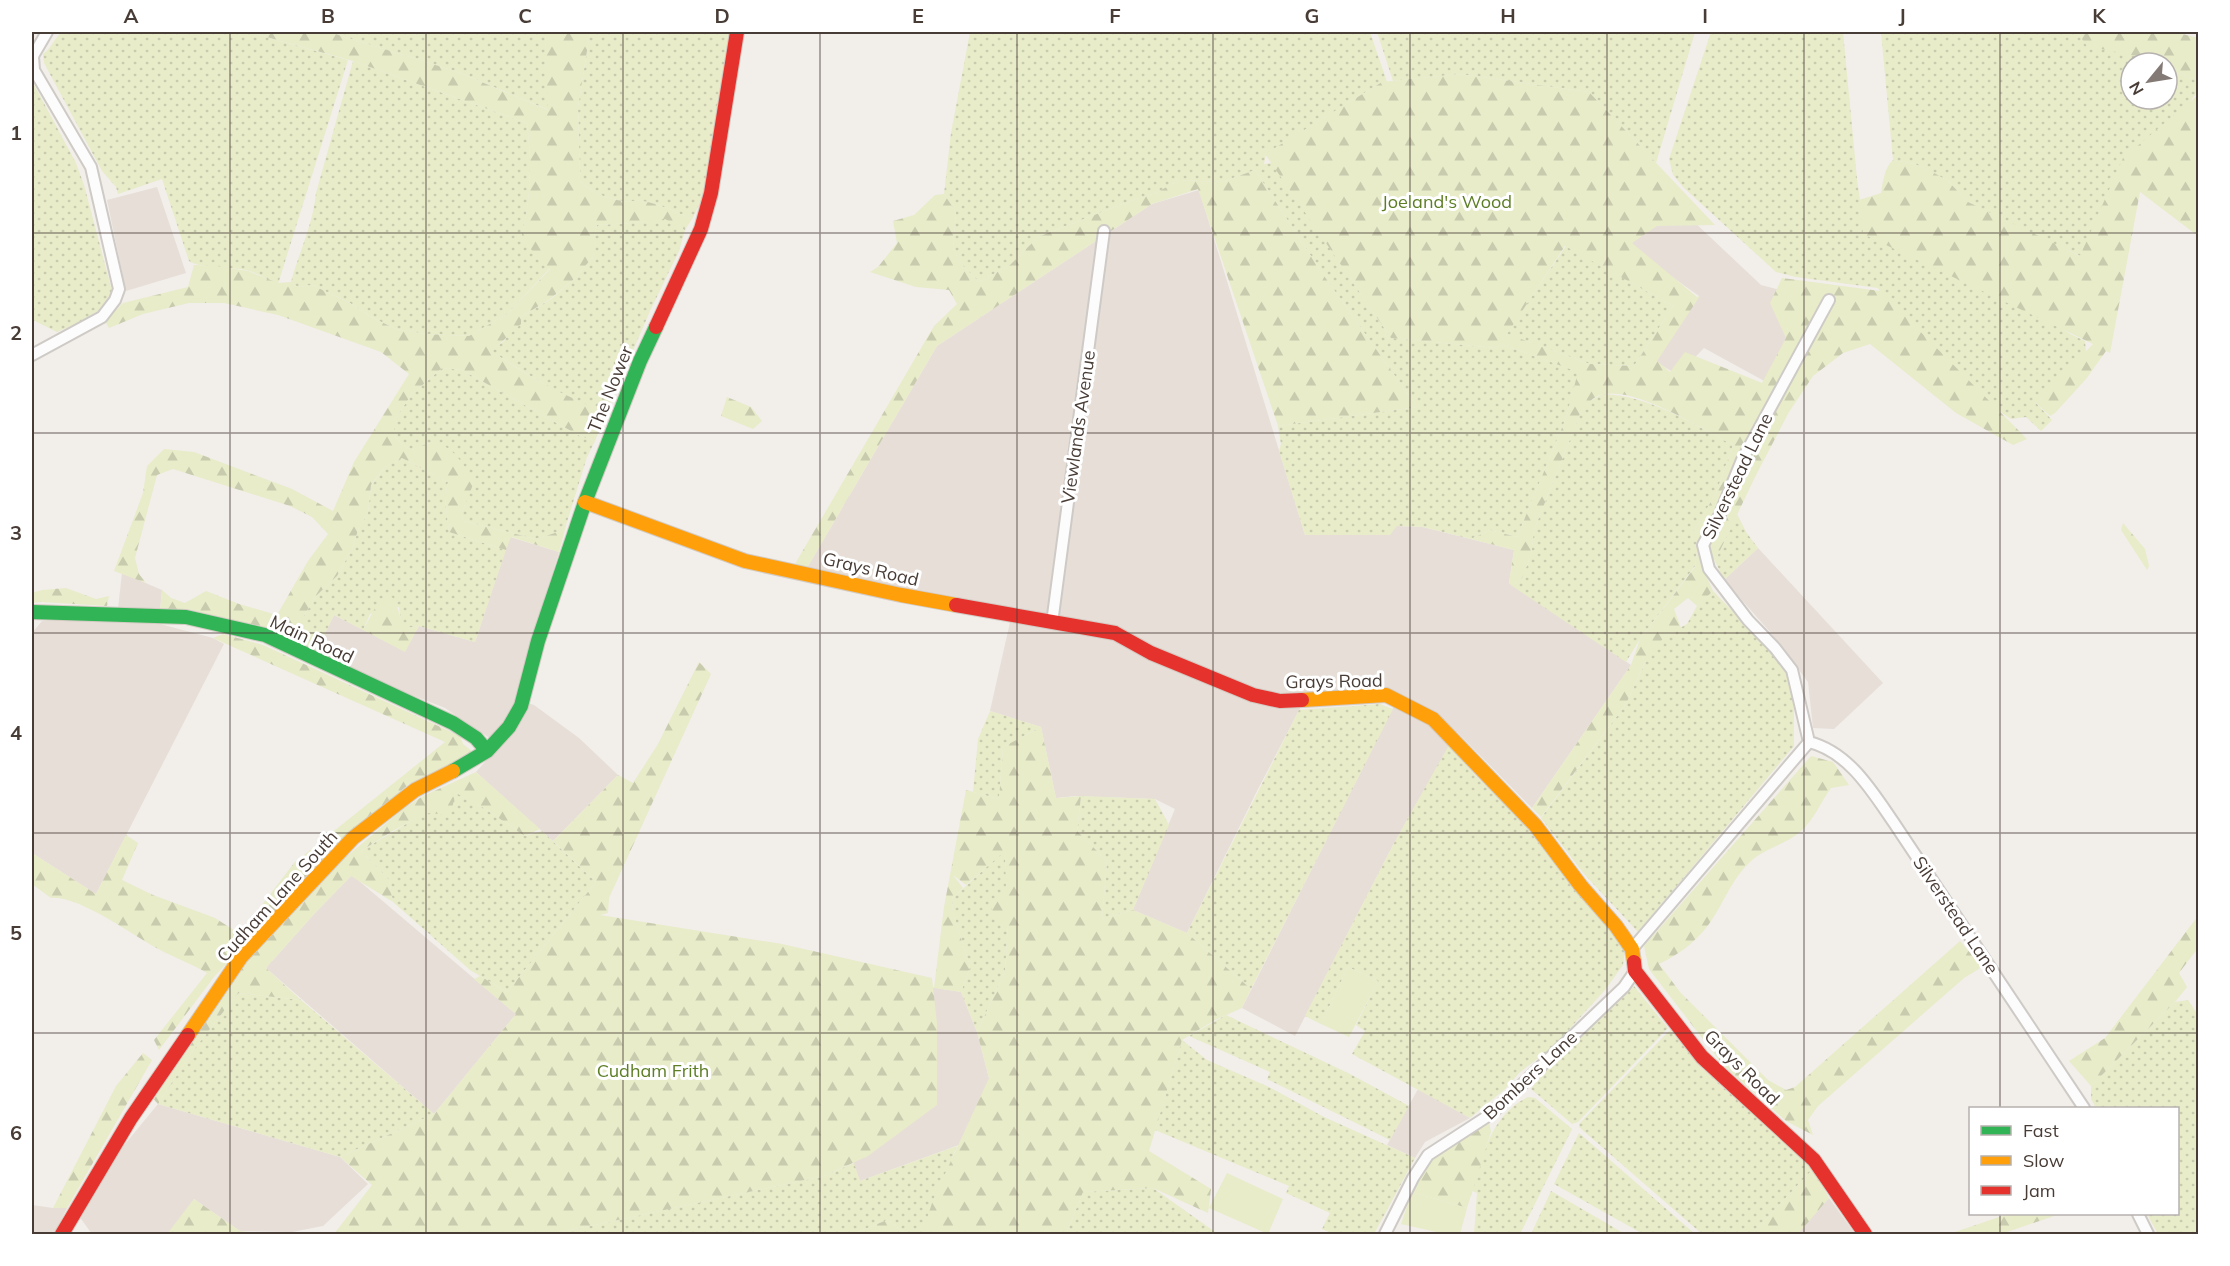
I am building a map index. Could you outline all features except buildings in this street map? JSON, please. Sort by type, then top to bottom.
[{"type":"street","points":[[32,355],[102,317],[115,300],[119,289],[91,167],[34,70],[33,56],[47,32]]},
{"type":"street","name":"The Nower","points":[[488,751],[509,727],[521,706],[538,641],[585,502],[640,361],[701,229],[711,193],[737,32]]},
{"type":"street","name":"Viewlands Avenue","points":[[1052,623],[1104,231]]},
{"type":"street","name":"Silverstead Lane","points":[[1829,300],[1742,460],[1720,514],[1703,545],[1709,568],[1748,620],[1792,670],[1809,742],[1823,746],[1846,762],[1869,788],[2083,1107]]},
{"type":"street","name":"Grays Road","points":[[585,502],[745,561],[900,594],[1114,633],[1151,653],[1253,695],[1280,700],[1386,695],[1434,719],[1535,825],[1581,886],[1616,926],[1632,949],[1635,971],[1702,1057],[1814,1160],[1865,1234]]},
{"type":"street","name":"Main Road","points":[[32,612],[186,617],[265,635],[453,723],[476,738],[488,751]]},
{"type":"street","points":[[1632,949],[1809,742]]},
{"type":"street","name":"Cudham Lane South","points":[[62,1234],[131,1118],[241,957],[353,838],[415,789],[468,764],[488,751]]},
{"type":"street","name":"Bombers Lane","points":[[1385,1234],[1413,1178],[1428,1155],[1491,1114],[1624,987],[1635,971]]},
{"type":"street","points":[[2138,1215],[2148,1234]]},
{"type":"shaded area","points":[[157,187],[186,273],[126,291],[107,200]]},
{"type":"shaded area","points":[[1199,190],[1305,535],[1397,526],[1423,527],[1514,550],[1509,583],[1631,665],[1532,808],[1457,732],[1393,845],[1295,1036],[1242,1008],[1399,696],[1307,695],[1187,933],[1133,910],[1175,809],[1155,799],[1075,796],[1056,798],[1041,727],[990,711],[1013,609],[874,584],[807,568],[937,346],[1152,204]]},
{"type":"shaded area","points":[[1674,203],[1761,285],[1784,291],[1791,341],[1768,383],[1704,348],[1678,375],[1656,362],[1699,296],[1629,246]]},
{"type":"shaded area","points":[[510,537],[559,552],[542,607],[519,700],[534,705],[579,738],[618,775],[553,841],[476,772],[500,745],[445,708],[374,680],[316,652],[334,615],[405,651],[419,626],[475,642]]},
{"type":"shaded area","points":[[1758,548],[1883,683],[1834,729],[1813,728],[1808,682],[1771,633],[1724,580]]},
{"type":"shaded area","points":[[122,573],[162,590],[160,611],[118,609]]},
{"type":"shaded area","points":[[117,618],[160,624],[213,638],[224,644],[96,894],[32,853],[32,633],[42,621]]},
{"type":"shaded area","points":[[352,875],[516,1014],[434,1114],[266,968]]},
{"type":"shaded area","points":[[918,985],[961,992],[977,1032],[991,1086],[967,1142],[860,1181],[850,1154]]},
{"type":"shaded area","points":[[1418,1089],[1470,1118],[1425,1142],[1415,1158],[1387,1145]]},
{"type":"shaded area","points":[[158,1104],[340,1157],[368,1184],[323,1226],[292,1232],[240,1231],[194,1199],[170,1234],[92,1234],[79,1216],[103,1171]]},
{"type":"shaded area","points":[[1829,1198],[1855,1234],[1796,1234]]},
{"type":"shaded area","points":[[32,1205],[67,1208],[54,1234],[32,1234]]},
{"type":"green space","points":[[62,32],[249,32],[348,60],[278,284],[246,270],[207,266],[189,261],[162,179],[118,194],[116,187],[102,171],[44,63],[43,54]]},
{"type":"green space","points":[[249,32],[329,32],[458,72],[548,110],[545,32],[590,32],[578,107],[580,181],[605,197],[623,201],[649,202],[692,219],[685,230],[665,219],[597,225],[593,240],[593,257],[573,280],[550,299],[521,317],[521,324],[492,351],[548,386],[581,402],[607,411],[595,441],[580,436],[462,370],[442,368],[412,394],[394,420],[394,436],[404,446],[413,450],[427,444],[442,445],[449,449],[466,468],[474,482],[461,515],[464,521],[536,539],[558,532],[567,522],[559,552],[511,537],[506,550],[449,532],[445,498],[448,482],[402,458],[385,467],[371,485],[368,512],[358,530],[353,547],[337,576],[317,595],[303,617],[305,628],[316,636],[324,636],[316,652],[267,628],[187,609],[160,611],[162,590],[171,598],[185,603],[206,591],[277,615],[308,561],[328,534],[312,517],[290,506],[173,469],[157,475],[135,558],[139,574],[146,583],[114,571],[143,493],[147,466],[164,449],[194,452],[292,489],[333,511],[354,462],[409,374],[381,352],[278,315],[224,303],[189,303],[143,314],[109,328],[105,321],[123,303],[188,287],[194,265],[248,271],[278,283],[291,282],[298,287],[312,285],[396,329],[426,334],[469,336],[507,314],[550,269],[521,239],[530,181],[527,123],[353,61]]},
{"type":"green space","points":[[329,32],[545,32],[549,110],[458,72]]},
{"type":"green space","points":[[590,32],[734,32],[702,199],[692,219],[649,202],[623,201],[605,197],[580,181],[578,107]]},
{"type":"green space","points":[[970,32],[1370,32],[1387,82],[1382,82],[1266,154],[1264,164],[1272,163],[1391,338],[1497,348],[1504,345],[1579,372],[1566,418],[1517,537],[1490,530],[1471,539],[1423,527],[1397,526],[1390,535],[1305,535],[1279,451],[1281,444],[1278,426],[1417,407],[1322,273],[1255,170],[1222,182],[1179,180],[1156,193],[1038,237],[1010,265],[979,282],[961,264],[953,249],[956,212],[944,194],[951,133]]},
{"type":"green space","points":[[1377,32],[1695,32],[1656,163],[1589,92],[1460,74],[1393,81]]},
{"type":"green space","points":[[1711,32],[1843,32],[1864,228],[2044,316],[2070,334],[2085,341],[2086,353],[2036,403],[2052,420],[2041,431],[2026,417],[2011,419],[1978,397],[1893,312],[1878,288],[1796,277],[1776,272],[1684,188],[1673,175],[1669,159]]},
{"type":"green space","points":[[1881,32],[2077,32],[2125,51],[2119,51],[2119,111],[2179,111],[2179,73],[2198,81],[2198,91],[2083,257],[2008,224],[1968,202],[1948,181],[1915,164],[1893,160]]},
{"type":"green space","points":[[2077,32],[2175,32],[2198,38],[2198,81],[2179,73],[2179,51],[2119,53],[2087,46]]},
{"type":"green space","points":[[353,61],[527,123],[530,181],[521,239],[550,268],[507,314],[469,336],[426,334],[396,329],[312,285],[298,287],[291,282],[309,227],[316,193]]},
{"type":"green space","name":"Joeland's Wood","points":[[1460,74],[1589,92],[1715,225],[1657,226],[1632,243],[1697,297],[1700,296],[1657,361],[1670,372],[1685,352],[1762,383],[1786,338],[1770,303],[1782,278],[1880,291],[2027,439],[2013,445],[1956,413],[1870,344],[1843,353],[1813,376],[1789,412],[1715,561],[1706,546],[1721,507],[1698,544],[1691,536],[1716,493],[1733,445],[1652,403],[1618,394],[1600,395],[1590,401],[1580,414],[1534,530],[1531,555],[1522,578],[1512,586],[1509,583],[1514,550],[1471,539],[1490,530],[1517,537],[1566,418],[1578,372],[1504,345],[1497,348],[1391,338],[1265,154],[1382,82]],"holes":[[[1565,246],[1673,306],[1634,366],[1590,364],[1507,334]]]},
{"type":"green space","points":[[32,81],[76,163],[112,291],[101,309],[57,332],[33,320],[32,315]]},
{"type":"green space","points":[[2198,95],[2198,236],[2140,192],[2110,353],[2106,351],[2086,379],[2050,416],[2036,403],[2093,344],[1863,234],[1859,200],[1881,193],[1886,171],[1893,160],[1915,164],[1936,174],[1948,181],[1968,202],[2080,256],[2123,158]]},
{"type":"green space","points":[[1255,170],[1322,273],[1417,407],[1278,426],[1198,189],[1152,204],[937,346],[807,568],[795,564],[934,326],[957,304],[949,290],[916,287],[870,272],[878,267],[897,243],[893,221],[914,215],[935,195],[944,194],[956,212],[953,249],[961,264],[979,282],[1010,265],[1038,237],[1156,193],[1179,180],[1222,182]]},
{"type":"green space","points":[[665,218],[685,230],[679,251],[650,311],[607,411],[564,395],[491,351],[504,341],[521,317],[551,299],[573,280],[593,257],[593,240],[597,225]]},
{"type":"green space","points":[[1566,246],[1673,306],[1634,366],[1590,364],[1506,334]]},
{"type":"green space","points":[[442,368],[462,370],[580,436],[595,441],[587,457],[567,522],[558,532],[536,539],[464,521],[461,515],[465,505],[429,443],[413,450],[404,446],[394,436],[394,420],[412,394]]},
{"type":"green space","points":[[1603,394],[1621,396],[1654,405],[1733,445],[1716,493],[1691,536],[1698,544],[1695,566],[1640,639],[1626,662],[1512,586],[1522,578],[1531,555],[1534,530],[1580,414],[1586,403]]},
{"type":"green space","points":[[727,397],[751,407],[762,421],[753,429],[721,416]]},
{"type":"green space","points":[[402,458],[448,482],[445,498],[449,532],[506,550],[475,642],[419,626],[407,628],[401,622],[399,607],[370,614],[363,630],[334,615],[324,636],[316,636],[304,628],[303,617],[317,595],[337,576],[353,547],[358,530],[368,512],[371,486],[385,467]]},
{"type":"green space","points":[[1737,514],[1746,532],[1758,548],[1724,580],[1715,561]]},
{"type":"green space","points":[[2123,523],[2145,549],[2149,566],[2147,570],[2121,530]]},
{"type":"green space","points":[[1698,544],[1703,569],[1713,591],[1697,606],[1688,598],[1674,609],[1681,628],[1664,637],[1645,662],[1626,704],[1541,817],[1532,808],[1631,665],[1640,639],[1695,567]]},
{"type":"green space","points":[[66,588],[96,599],[109,596],[107,606],[32,603],[32,593]]},
{"type":"green space","points":[[1713,591],[1771,651],[1794,684],[1794,746],[1638,932],[1584,874],[1541,818],[1626,704],[1649,654],[1664,637],[1687,624],[1697,606]]},
{"type":"green space","points":[[392,597],[405,625],[408,628],[419,626],[405,652],[363,630],[379,601]]},
{"type":"green space","points":[[223,634],[263,645],[460,736],[463,744],[473,752],[409,784],[337,845],[214,977],[159,1050],[154,1040],[207,973],[160,950],[91,909],[63,899],[51,898],[32,884],[32,853],[96,894],[126,835],[138,843],[122,880],[153,895],[215,918],[240,934],[294,863],[445,742],[213,638]]},
{"type":"green space","name":"Cudham Frith","points":[[699,662],[711,674],[609,898],[608,913],[600,915],[782,944],[932,978],[937,1023],[937,1105],[868,1156],[824,1176],[552,1234],[334,1234],[372,1185],[340,1157],[434,1114],[516,1014],[474,979],[480,976],[507,992],[596,882],[553,841],[618,775],[633,783],[658,744]]},
{"type":"green space","points":[[1380,704],[1393,709],[1251,989],[1187,933],[1299,710]]},
{"type":"green space","points":[[990,711],[1041,727],[1003,747],[999,799],[973,792],[978,739]]},
{"type":"green space","points":[[1041,727],[1056,798],[1081,796],[1077,831],[1107,861],[1102,919],[1133,910],[1187,933],[1251,989],[1242,1008],[1215,1020],[1182,1040],[1149,1151],[1211,1189],[1208,1213],[1153,1188],[1083,1192],[1066,1234],[922,1234],[933,1200],[989,1078],[977,1032],[1005,972],[1008,924],[997,925],[991,906],[1006,889],[1005,851],[966,885],[953,875],[963,888],[952,899],[953,913],[970,967],[961,992],[934,988],[944,907],[966,790],[999,799],[1003,747]]},
{"type":"green space","points":[[1449,745],[1476,776],[1538,836],[1562,871],[1625,950],[1623,965],[1605,990],[1552,1048],[1520,1072],[1505,1089],[1470,1118],[1352,1054],[1365,1031],[1356,1025],[1378,981],[1348,967],[1321,1024],[1305,1016],[1393,845]]},
{"type":"green space","points":[[1811,756],[1833,762],[1849,785],[1831,788],[1813,817],[1800,832],[1754,858],[1742,870],[1701,934],[1685,949],[1659,964],[1680,992],[1768,1080],[1786,1090],[1795,1087],[1960,941],[1982,967],[1964,978],[1818,1106],[1808,1120],[1813,1135],[1786,1121],[1723,1065],[1649,969],[1644,946]]},
{"type":"green space","points":[[476,772],[540,829],[525,836],[484,808],[456,793],[450,815],[427,813],[361,851],[389,880],[393,902],[351,876],[266,968],[301,1000],[238,993],[192,1052],[158,1104],[150,1095],[245,963],[340,862],[403,809],[423,796]]},
{"type":"green space","points":[[456,792],[525,836],[542,831],[596,882],[507,992],[470,970],[393,902],[389,880],[361,851]]},
{"type":"green space","points":[[1081,796],[1155,799],[1169,825],[1133,910],[1102,919],[1107,861],[1077,831]]},
{"type":"green space","points":[[1005,850],[1008,924],[1005,972],[977,1032],[961,992],[970,967],[953,913],[952,899]]},
{"type":"green space","points":[[2198,916],[2198,948],[2179,973],[2187,987],[2175,1002],[2091,1086],[2069,1061],[2105,1038]]},
{"type":"green space","points":[[1348,967],[1378,981],[1349,1037],[1321,1024]]},
{"type":"green space","points":[[1634,986],[1668,1028],[1578,1122],[1572,1124],[1531,1089],[1539,1078]]},
{"type":"green space","points":[[238,993],[301,1000],[434,1114],[340,1157],[158,1104],[192,1052]]},
{"type":"green space","points":[[2188,1000],[2198,1015],[2198,1234],[2158,1234],[2148,1215],[2179,1215],[2179,1107],[2095,1107],[2091,1099],[2091,1086],[2175,1002]]},
{"type":"green space","points":[[1226,1015],[1350,1074],[1409,1106],[1390,1140],[1267,1079],[1270,1072],[1189,1036]]},
{"type":"green space","points":[[1670,1030],[1703,1069],[1813,1169],[1752,1234],[1702,1234],[1579,1127],[1579,1124]]},
{"type":"green space","points":[[1182,1040],[1207,1060],[1269,1087],[1324,1117],[1415,1158],[1374,1234],[1333,1234],[1322,1229],[1330,1213],[1286,1193],[1289,1186],[1155,1130]]},
{"type":"green space","points":[[143,1053],[152,1060],[67,1208],[53,1208],[116,1086]]},
{"type":"green space","points":[[1528,1097],[1535,1098],[1572,1129],[1520,1234],[1474,1234],[1477,1193],[1472,1191],[1490,1137],[1505,1114]]},
{"type":"green space","points":[[1489,1122],[1491,1132],[1467,1208],[1412,1192],[1431,1159]]},
{"type":"green space","points":[[1579,1133],[1695,1234],[1643,1234],[1554,1184]]},
{"type":"green space","points":[[957,1146],[922,1234],[906,1234],[887,1220],[853,1234],[552,1234],[824,1176],[854,1163],[860,1181]]},
{"type":"green space","points":[[1813,1169],[1829,1198],[1798,1234],[1752,1234]]},
{"type":"green space","points":[[1227,1173],[1283,1199],[1268,1234],[1209,1208]]},
{"type":"green space","points":[[1153,1188],[1218,1234],[1066,1234],[1083,1192]]},
{"type":"green space","points":[[1551,1191],[1625,1234],[1531,1234]]},
{"type":"green space","points":[[1412,1192],[1467,1208],[1460,1234],[1445,1234],[1401,1224]]},
{"type":"green space","points":[[194,1199],[240,1231],[266,1234],[167,1234]]},
{"type":"green space","points":[[2005,1215],[2057,1215],[2001,1234],[1949,1234]]},
{"type":"green space","points":[[887,1220],[906,1234],[853,1234]]},
{"type":"traffic: fast","points":[[453,771],[487,751],[509,727],[521,706],[538,641],[585,502],[640,361],[656,327]]},
{"type":"traffic: fast","points":[[32,612],[186,617],[265,635],[453,723],[476,738],[487,751]]},
{"type":"traffic: slow","points":[[585,502],[745,561],[956,605]]},
{"type":"traffic: slow","points":[[1302,700],[1386,695],[1433,719],[1535,825],[1581,886],[1616,926],[1632,949],[1634,962]]},
{"type":"traffic: slow","points":[[188,1035],[241,957],[353,838],[415,790],[453,771]]},
{"type":"traffic: jam","points":[[656,327],[701,229],[711,193],[737,32]]},
{"type":"traffic: jam","points":[[956,605],[1115,633],[1151,653],[1253,695],[1280,701],[1302,700]]},
{"type":"traffic: jam","points":[[1634,962],[1635,971],[1702,1057],[1814,1160],[1865,1234]]},
{"type":"traffic: jam","points":[[62,1234],[131,1118],[188,1035]]}]
